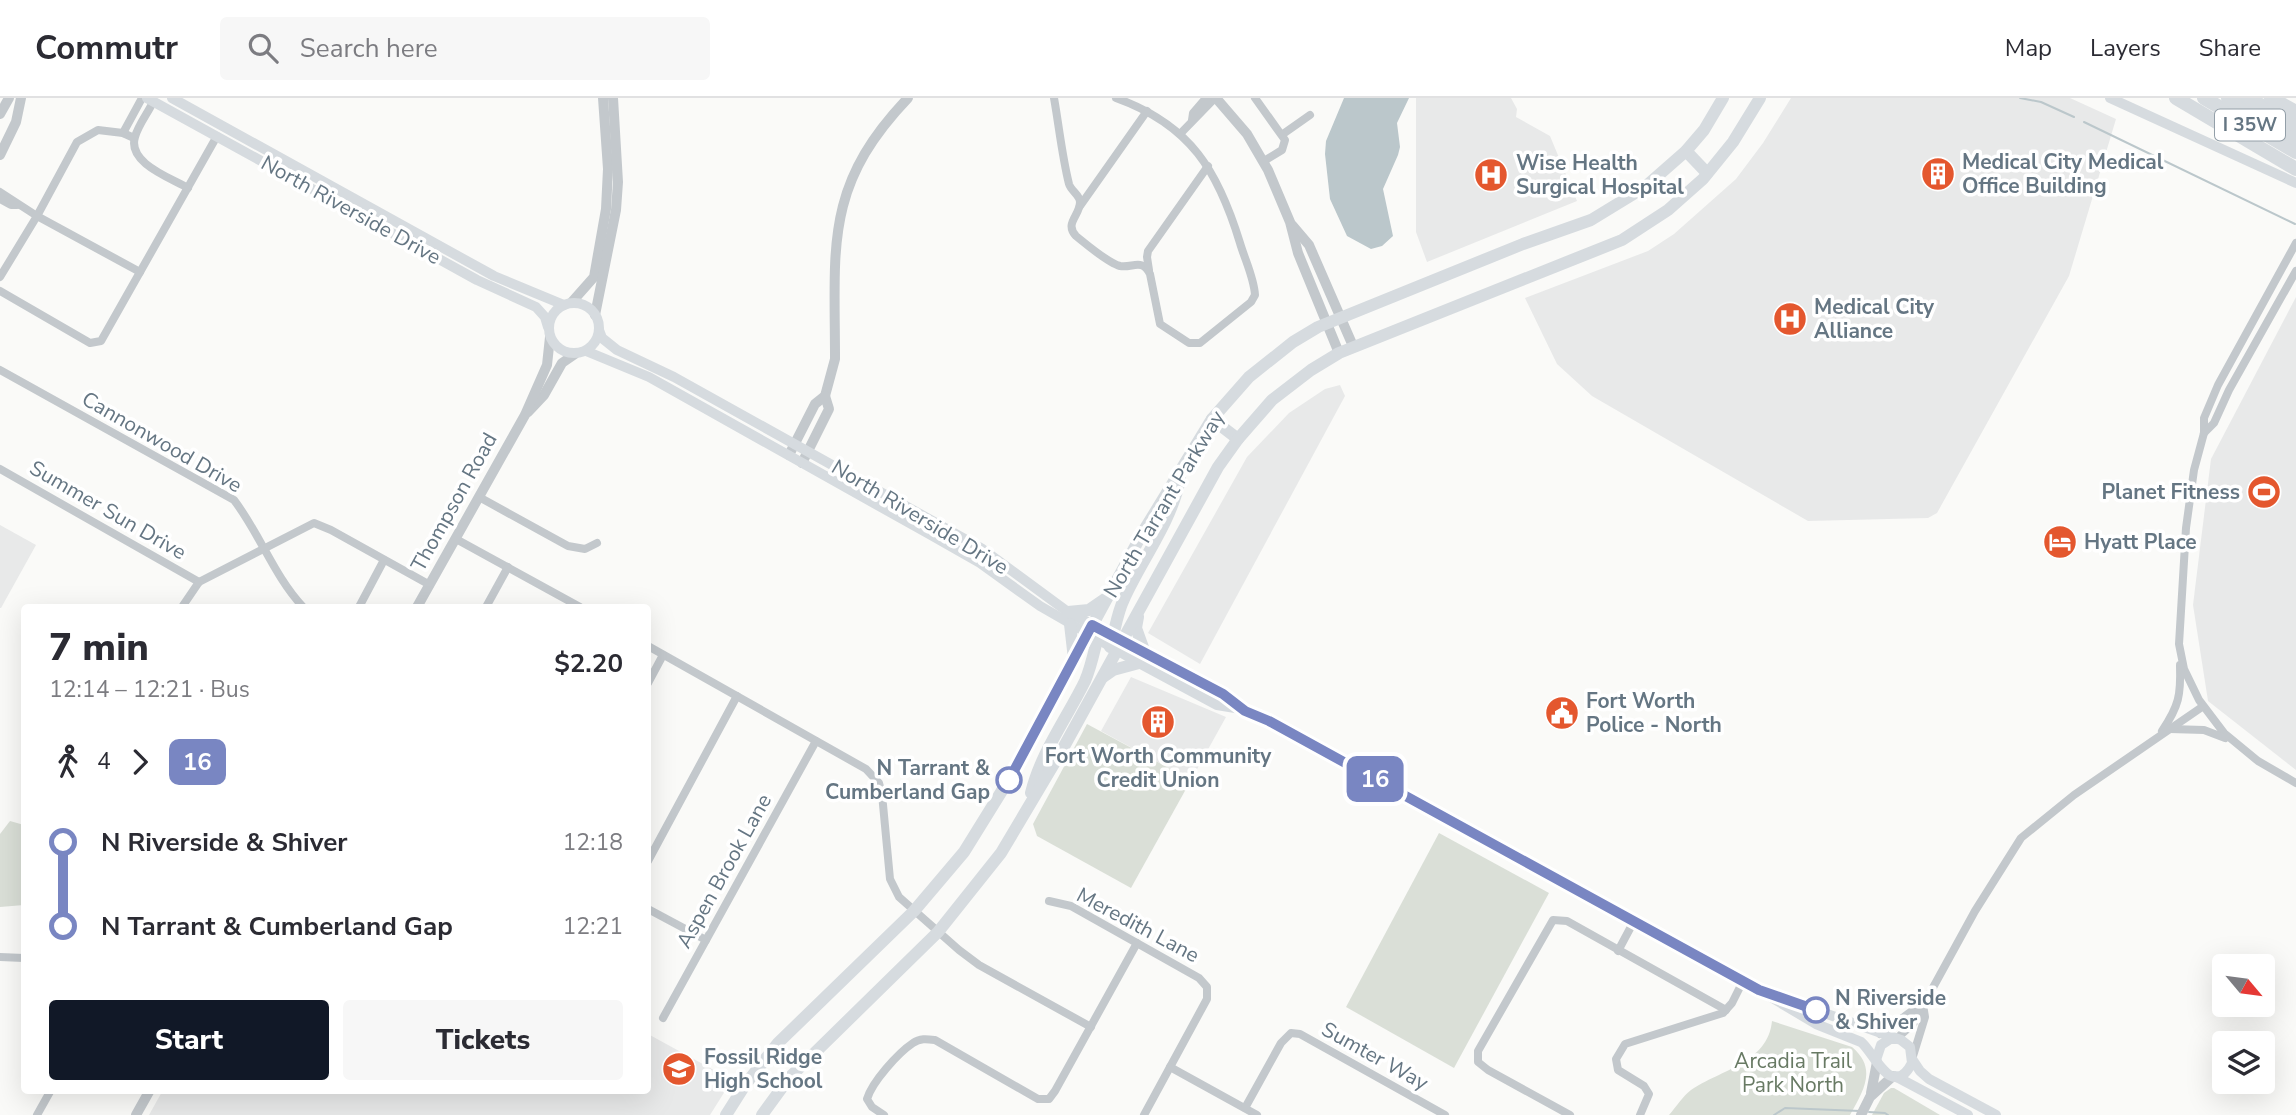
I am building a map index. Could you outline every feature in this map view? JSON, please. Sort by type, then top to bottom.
[{"type":"highway","points":[[2176,98],[2296,169]]},
{"type":"highway","name":"I 35W","points":[[2204,98],[2296,152]]},
{"type":"highway","points":[[2228,98],[2296,139]]},
{"type":"highway","points":[[2248,98],[2296,125]]},
{"type":"highway","points":[[2271,98],[2296,112]]},
{"type":"highway","points":[[2288,98],[2296,102]]},
{"type":"main road","name":"North Riverside Drive","points":[[172,98],[494,276],[568,304],[587,307],[595,315]]},
{"type":"main road","name":"North Tarrant Parkway","points":[[726,1115],[745,1085],[778,1043],[914,911],[956,862],[984,823],[1074,659],[1094,632],[1110,593],[1183,465],[1212,419],[1249,377],[1293,342],[1326,324],[1523,244],[1591,220],[1645,187],[1686,151],[1704,130],[1723,98]]},
{"type":"main road","name":"North Tarrant Parkway","points":[[762,1115],[789,1078],[938,932],[1001,853],[1100,680],[1115,643],[1139,610],[1218,467],[1272,400],[1311,370],[1353,346],[1622,240],[1668,210],[1707,173],[1733,142],[1760,98]]},
{"type":"main road","points":[[2110,98],[2296,183]]},
{"type":"main road","name":"North Riverside Drive","points":[[147,99],[477,280],[536,307],[545,317],[549,332],[560,350],[581,352],[649,377],[972,558],[1040,606],[1069,618],[1142,658],[1217,705],[1241,709],[1269,721],[1743,981],[1816,1024],[1861,1042],[1876,1061]]},
{"type":"main road","points":[[1686,151],[1707,173]]},
{"type":"main road","points":[[351,211],[357,200]]},
{"type":"main road","points":[[549,332],[553,314],[568,304]]},
{"type":"main road","points":[[581,352],[595,342],[599,330],[595,315]]},
{"type":"main road","name":"North Riverside Drive","points":[[599,330],[603,338],[617,350],[674,377],[981,548],[1069,618]]},
{"type":"main road","points":[[1212,419],[1238,439]]},
{"type":"main road","points":[[1115,643],[1123,601],[1156,542],[1178,489],[1183,465]]},
{"type":"main road","points":[[1074,659],[1069,618],[1089,610],[1110,593]]},
{"type":"main road","points":[[1100,680],[1113,670],[1142,658],[1136,628],[1139,610]]},
{"type":"main road","points":[[1028,807],[1035,778],[1087,677],[1094,632]]},
{"type":"main road","name":"North Riverside Drive","points":[[1759,990],[1896,1039]]},
{"type":"main road","points":[[1968,1115],[1884,1072],[1876,1061],[1881,1045],[1896,1039],[1906,1043],[1920,1071],[1929,1079],[1996,1115]]},
{"type":"main road","points":[[1894,1076],[1906,1072],[1912,1058]]},
{"type":"street","points":[[0,114],[9,98]]},
{"type":"street","points":[[0,155],[16,122],[21,98]]},
{"type":"street","points":[[568,304],[594,277],[611,210],[603,98]]},
{"type":"street","points":[[595,315],[617,158],[613,98]]},
{"type":"street","points":[[802,463],[828,409],[825,396],[835,359],[834,258],[839,214],[852,178],[866,151],[885,123],[908,98]]},
{"type":"street","points":[[1054,98],[1070,185],[1080,200],[1071,230],[1117,265],[1140,264],[1146,267],[1150,274]]},
{"type":"street","points":[[1116,98],[1147,111],[1180,134],[1208,166],[1231,214],[1255,290],[1251,302],[1203,341],[1191,344],[1160,324],[1147,257],[1148,251],[1208,166]]},
{"type":"street","points":[[1192,120],[1193,113],[1206,98]]},
{"type":"street","points":[[1180,134],[1216,98],[1247,134],[1264,161],[1290,222],[1298,253],[1339,353]]},
{"type":"street","points":[[1255,98],[1283,134],[1285,142],[1282,150],[1264,161]]},
{"type":"street","points":[[123,133],[147,99]]},
{"type":"street","points":[[147,99],[134,138],[140,159],[149,167],[188,188]]},
{"type":"street","points":[[1077,210],[1147,111]]},
{"type":"street","points":[[1283,134],[1310,115]]},
{"type":"street","points":[[0,276],[37,216],[77,142],[98,130],[123,133],[134,138]]},
{"type":"street","points":[[0,291],[95,344],[101,341],[217,136]]},
{"type":"street","points":[[0,192],[15,200],[17,205]]},
{"type":"street","points":[[0,199],[17,205],[140,272]]},
{"type":"street","points":[[1290,222],[1309,245],[1353,346]]},
{"type":"street","points":[[2157,737],[2174,713],[2181,692],[2179,644],[2186,528],[2194,470],[2204,433],[2204,418],[2218,385],[2296,243]]},
{"type":"street","points":[[2204,433],[2214,422],[2296,271]]},
{"type":"street","name":"Thompson Road","points":[[419,604],[525,415],[547,365],[549,332]]},
{"type":"street","name":"Thompson Road","points":[[525,415],[544,395],[562,363],[581,352]]},
{"type":"street","name":"Cannonwood Drive","points":[[0,370],[234,500],[265,547],[286,589],[300,604]]},
{"type":"street","points":[[789,456],[816,404],[825,396]]},
{"type":"street","name":"Summer Sun Drive","points":[[0,469],[199,582]]},
{"type":"street","points":[[479,497],[568,546],[585,549],[597,543]]},
{"type":"street","points":[[184,604],[199,582],[314,523],[430,585]]},
{"type":"street","points":[[456,538],[575,604]]},
{"type":"street","points":[[361,604],[384,560]]},
{"type":"street","points":[[488,604],[508,567]]},
{"type":"street","points":[[2179,644],[2183,669],[2202,707],[2236,744],[2296,783]]},
{"type":"street","points":[[651,648],[866,769],[879,783],[882,794],[890,879],[899,897],[979,965],[1091,1027]]},
{"type":"street","points":[[651,677],[663,655]]},
{"type":"street","points":[[651,855],[737,696]]},
{"type":"street","points":[[1896,1039],[1910,1029],[1975,911],[2021,838],[2074,795],[2202,707]]},
{"type":"street","points":[[2170,729],[2204,730],[2236,744]]},
{"type":"street","name":"Aspen Brook Lane","points":[[663,1018],[816,741]]},
{"type":"street","name":"Meredith Lane","points":[[1049,901],[1071,906],[1199,978],[1207,987],[1207,999],[1170,1067]]},
{"type":"street","points":[[651,911],[706,940]]},
{"type":"street","points":[[1570,1115],[1478,1062],[1478,1051],[1553,920],[1567,921],[1726,1010]]},
{"type":"street","points":[[1619,951],[1634,921]]},
{"type":"street","points":[[884,1115],[872,1107],[867,1099],[870,1089],[891,1064],[914,1043],[926,1038],[935,1040],[1038,1099],[1049,1099],[1137,943]]},
{"type":"street","points":[[0,957],[21,958]]},
{"type":"street","points":[[1640,1115],[1650,1094],[1644,1086],[1618,1070],[1616,1059],[1625,1044],[1726,1010],[1743,981]]},
{"type":"street","points":[[1880,1034],[1912,1009],[1923,1005]]},
{"type":"street","points":[[1912,1058],[1925,1017],[1923,1005]]},
{"type":"street","name":"Sumter Way","points":[[1245,1108],[1281,1043],[1292,1033],[1300,1034],[1445,1115]]},
{"type":"street","points":[[1861,1115],[1870,1097],[1876,1061]]},
{"type":"street","points":[[1144,1115],[1170,1067],[1257,1115]]},
{"type":"street","points":[[1870,1097],[1894,1076]]},
{"type":"street","points":[[37,1115],[49,1094]]},
{"type":"street","points":[[136,1115],[148,1094]]},
{"type":"shaded area","points":[[1344,98],[1409,98],[1397,123],[1400,147],[1398,155],[1383,189],[1393,236],[1382,246],[1371,249],[1347,236],[1330,199],[1326,141]]},
{"type":"shaded area","name":"Wise Health Surgical Hospital","points":[[1416,98],[1511,98],[1517,109],[1516,117],[1550,136],[1577,201],[1427,262],[1416,232]]},
{"type":"shaded area","name":"Medical City Alliance","points":[[1791,98],[2070,98],[2116,119],[2069,276],[1937,513],[1928,518],[1808,521],[1592,396],[1557,364],[1525,298],[1648,251],[1674,234],[1736,179],[1763,143]]},
{"type":"shaded area","points":[[2296,297],[2296,770],[2208,701],[2193,605],[2211,459]]},
{"type":"shaded area","points":[[1340,385],[1345,396],[1200,664],[1148,633],[1247,457],[1289,413],[1325,389]]},
{"type":"shaded area","points":[[0,525],[36,545],[1,608],[0,608]]},
{"type":"shaded area","points":[[1131,677],[1226,717],[1191,780],[1101,731]]},
{"type":"shaded area","name":"Fossil Ridge High School","points":[[651,1036],[732,1080],[710,1115],[149,1115],[161,1094],[651,1094]]},
{"type":"green space","points":[[1087,724],[1191,780],[1131,888],[1037,836],[1033,824]]},
{"type":"green space","points":[[10,821],[21,824],[21,905],[0,907],[0,834]]},
{"type":"green space","points":[[1439,833],[1549,893],[1454,1068],[1346,1007]]},
{"type":"green space","name":"Arcadia Trail Park North","points":[[1772,1021],[1852,1047],[1860,1055],[1866,1080],[1850,1115],[1669,1115],[1691,1090],[1741,1064],[1762,1047],[1769,1035]]},
{"type":"green space","points":[[1891,1088],[1940,1115],[1872,1115],[1884,1093]]},
{"type":"waterway","points":[[2020,98],[2041,102],[2074,117]]},
{"type":"waterway","points":[[2084,122],[2295,224]]},
{"type":"waterway","points":[[1774,1115],[1785,1108],[1860,1111]]},
{"type":"waterway","points":[[1869,1112],[1888,1115]]},
{"type":"bus line","name":"16","points":[[1009,780],[1092,625],[1223,694],[1241,709],[1269,721],[1759,990],[1816,1010]]},
{"type":"place","name":"Medical City Medical Office Building","points":[[1938,174]]},
{"type":"place","name":"Wise Health Surgical Hospital","points":[[1491,175]]},
{"type":"place","name":"Medical City Alliance","points":[[1790,319]]},
{"type":"place","name":"Planet Fitness","points":[[2264,492]]},
{"type":"place","name":"Hyatt Place","points":[[2060,542]]},
{"type":"place","name":"Fort Worth Police - North","points":[[1562,713]]},
{"type":"place","name":"Fort Worth Community Credit Union","points":[[1158,722]]},
{"type":"place","name":"N Tarrant & Cumberland Gap","points":[[1009,780]]},
{"type":"place","name":"N Riverside & Shiver","points":[[1816,1010]]},
{"type":"place","name":"Fossil Ridge High School","points":[[679,1069]]}]
